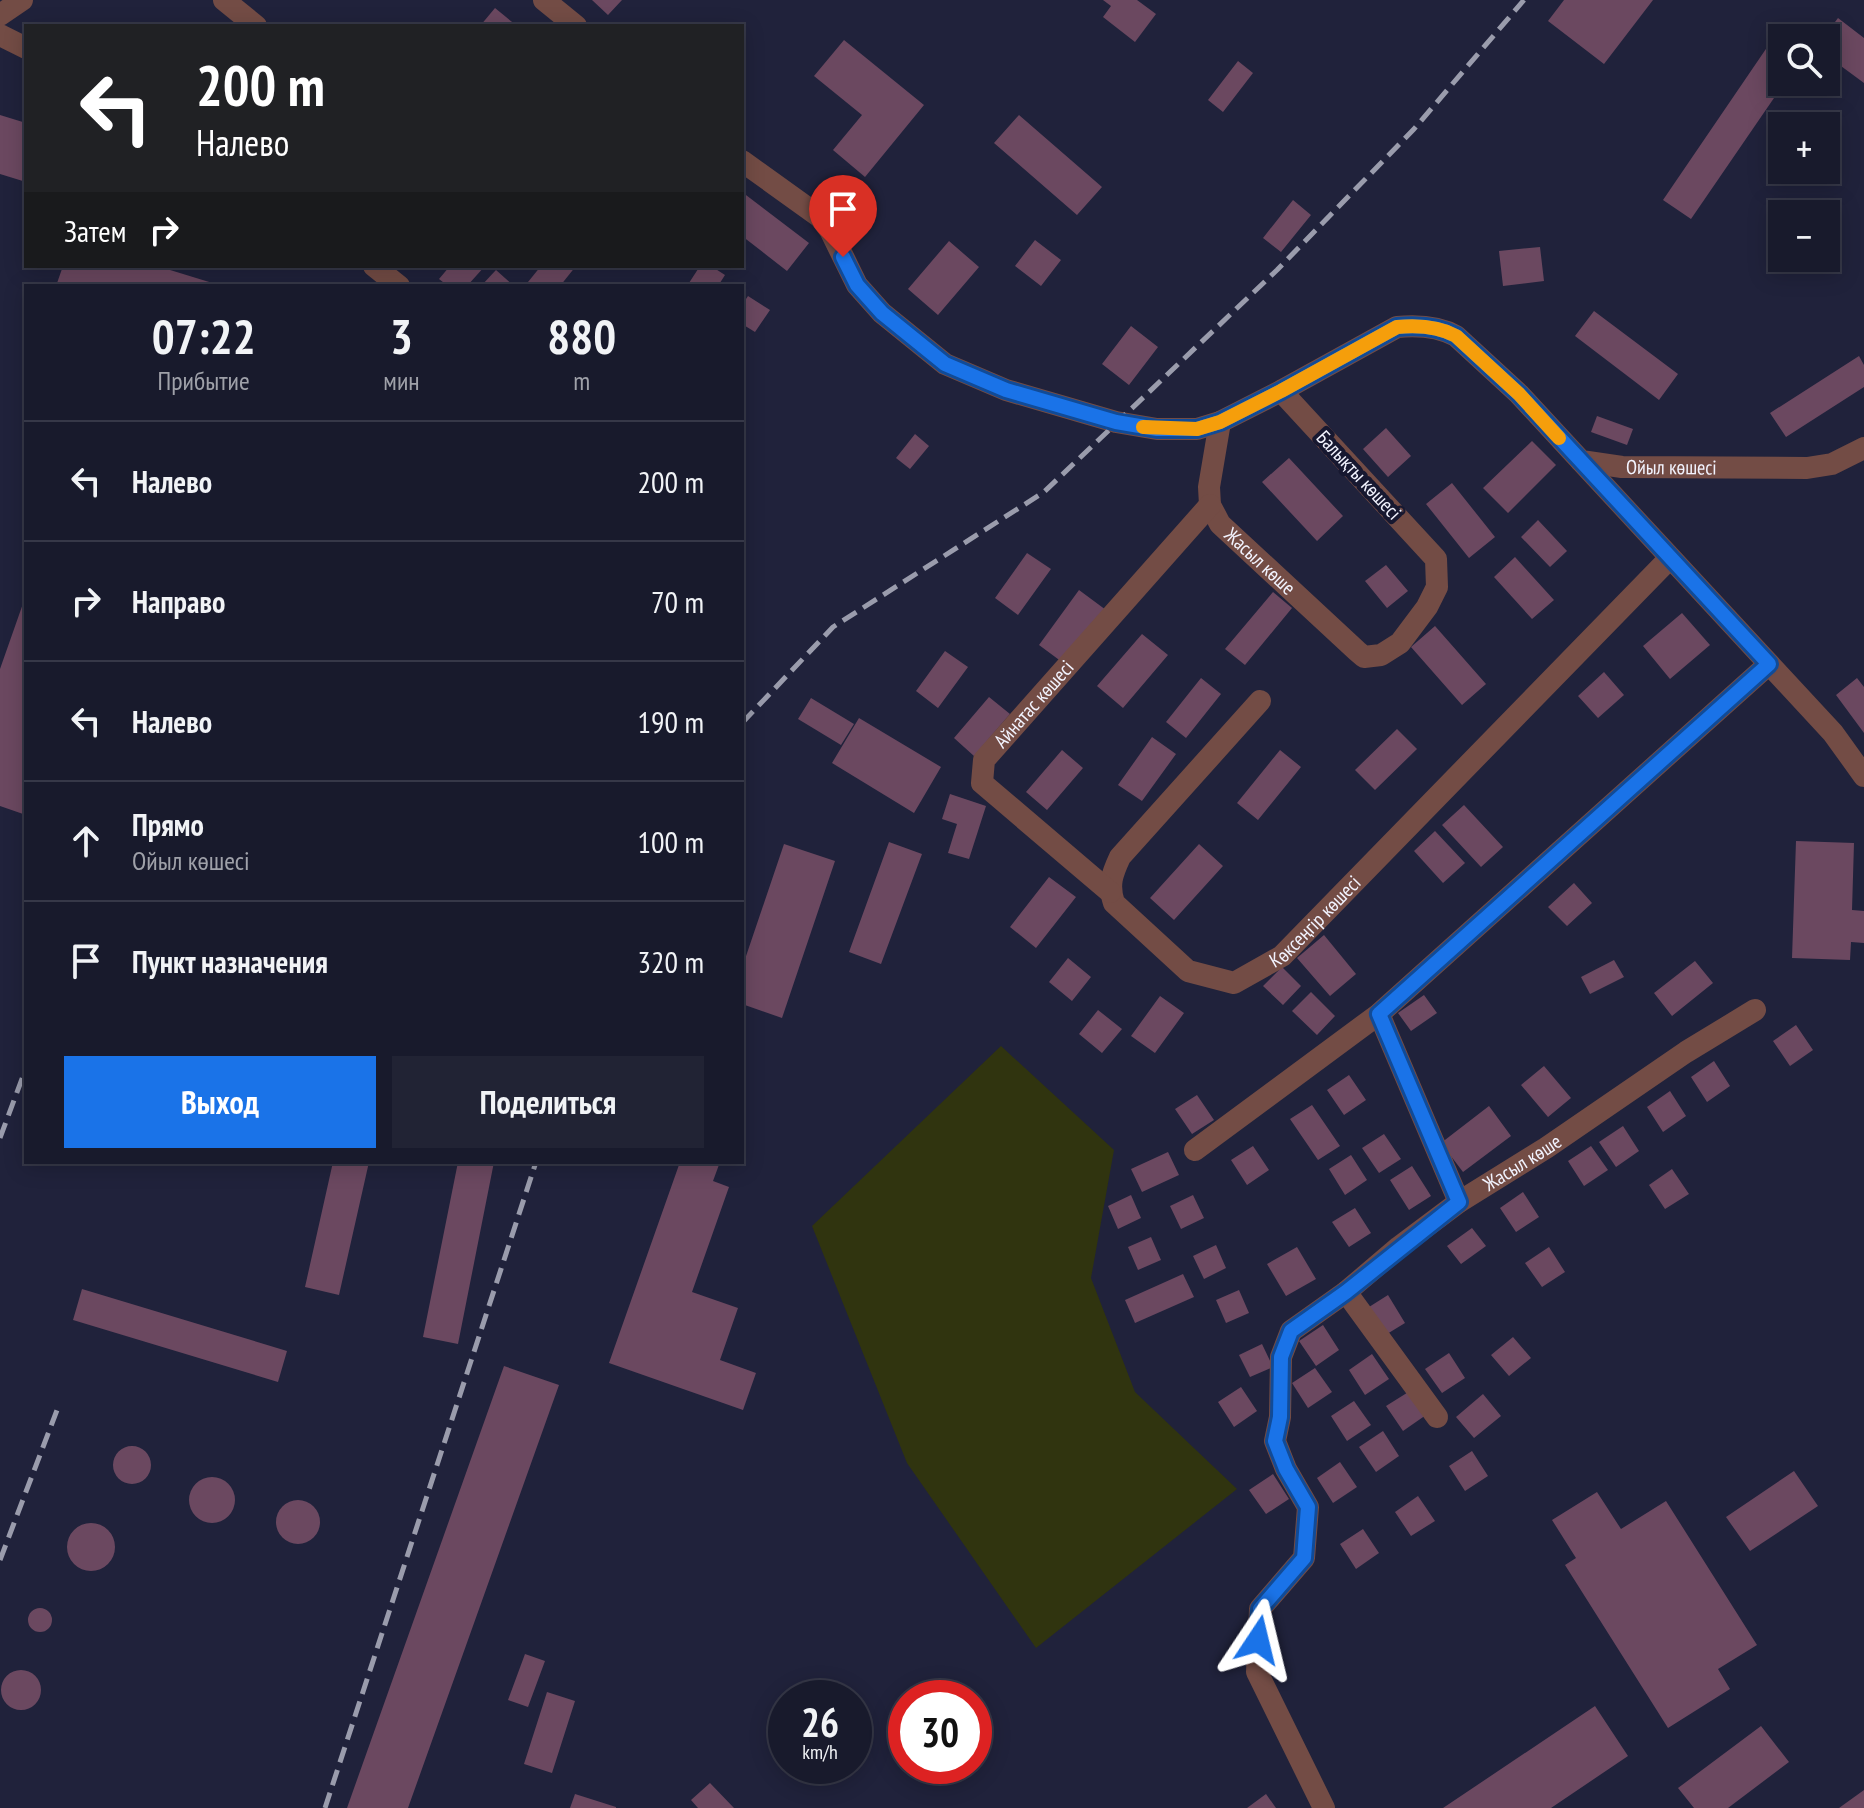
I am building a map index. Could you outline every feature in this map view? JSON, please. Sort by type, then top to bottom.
[{"type":"street","points":[[0,15],[22,0]]},
{"type":"street","points":[[224,0],[254,24]]},
{"type":"street","points":[[544,0],[574,24]]},
{"type":"street","points":[[0,35],[24,47]]},
{"type":"street","points":[[744,162],[820,217],[830,230],[857,285],[882,313],[945,364],[1006,390],[1116,422],[1157,429],[1197,429],[1220,422],[1281,391],[1397,327],[1416,325],[1445,330],[1456,336],[1519,394],[1833,733],[1864,776]]},
{"type":"street","points":[[376,268],[396,284]]},
{"type":"street","name":"Балықты көшесі","points":[[1281,391],[1436,559],[1437,587],[1427,607],[1400,643],[1381,655]]},
{"type":"street","points":[[1210,505],[1209,487],[1220,422]]},
{"type":"street","name":"Ойыл көшесі","points":[[1581,461],[1622,467],[1807,468],[1832,464],[1864,448]]},
{"type":"street","name":"Жасыл көше","points":[[1210,505],[1220,524],[1357,651],[1364,657],[1381,655]]},
{"type":"street","name":"Айнатас көшесі","points":[[1110,892],[982,783],[984,760],[1210,505]]},
{"type":"street","name":"Көксеңгір көшесі","points":[[1110,892],[1114,903],[1124,914],[1188,971],[1202,977],[1234,983],[1282,956],[1670,558]]},
{"type":"street","points":[[1195,1150],[1379,1014],[1769,664]]},
{"type":"street","points":[[1110,892],[1111,877],[1120,857],[1260,701]]},
{"type":"street","name":"Жасыл көше","points":[[1324,1808],[1257,1672],[1260,1609],[1304,1558],[1308,1507],[1286,1469],[1275,1441],[1280,1417],[1281,1357],[1291,1331],[1346,1292],[1459,1202],[1755,1010]]},
{"type":"street","points":[[1379,1014],[1459,1202]]},
{"type":"street","points":[[1346,1292],[1437,1417]]},
{"type":"green space","points":[[1001,1046],[1114,1150],[1091,1278],[1135,1392],[1237,1489],[1036,1648],[907,1463],[812,1226]]},
{"type":"building","points":[[592,0],[622,0],[608,15]]},
{"type":"building","points":[[1103,0],[1137,0],[1156,14],[1135,42],[1103,17],[1111,6]]},
{"type":"building","points":[[1564,0],[1653,0],[1604,64],[1548,21]]},
{"type":"building","points":[[495,8],[515,24],[482,24]]},
{"type":"building","points":[[1838,18],[1864,38],[1864,83],[1840,65],[1840,24],[1834,24]]},
{"type":"building","points":[[844,40],[924,105],[865,177],[833,150],[862,115],[814,76]]},
{"type":"building","points":[[1768,46],[1768,96],[1775,96],[1691,219],[1663,200]]},
{"type":"building","points":[[1238,61],[1253,73],[1223,112],[1208,100]]},
{"type":"building","points":[[0,115],[24,122],[24,181],[0,174]]},
{"type":"building","points":[[1019,115],[1102,187],[1077,215],[994,143]]},
{"type":"building","points":[[744,194],[809,243],[787,271],[744,238]]},
{"type":"building","points":[[1293,200],[1311,215],[1281,252],[1263,238]]},
{"type":"building","points":[[1035,240],[1061,260],[1041,286],[1015,266]]},
{"type":"building","points":[[949,241],[979,267],[938,315],[908,289]]},
{"type":"building","points":[[1540,247],[1544,281],[1503,286],[1499,251]]},
{"type":"building","points":[[62,268],[164,268],[216,284],[57,284]]},
{"type":"building","points":[[448,268],[483,268],[469,284],[445,284],[439,279]]},
{"type":"building","points":[[539,268],[574,268],[562,284],[528,282]]},
{"type":"building","points":[[699,268],[714,268],[725,275],[719,284],[689,283]]},
{"type":"building","points":[[496,270],[512,284],[483,284]]},
{"type":"building","points":[[748,296],[770,310],[755,332],[744,325],[744,302]]},
{"type":"building","points":[[1594,311],[1678,374],[1659,400],[1575,336]]},
{"type":"building","points":[[1131,326],[1158,347],[1129,385],[1102,364]]},
{"type":"building","points":[[1859,356],[1864,365],[1864,387],[1786,437],[1770,413]]},
{"type":"building","points":[[1597,416],[1633,429],[1627,445],[1591,432]]},
{"type":"building","points":[[1386,428],[1411,456],[1388,477],[1363,449]]},
{"type":"building","points":[[915,434],[929,446],[910,469],[896,458]]},
{"type":"building","points":[[1532,441],[1556,465],[1508,513],[1483,488]]},
{"type":"building","points":[[1289,458],[1343,516],[1317,541],[1262,482]]},
{"type":"building","points":[[1452,483],[1495,537],[1469,558],[1426,504]]},
{"type":"building","points":[[1538,520],[1567,551],[1550,567],[1521,537]]},
{"type":"building","points":[[1027,553],[1051,569],[1018,615],[995,598]]},
{"type":"building","points":[[1515,557],[1554,600],[1532,619],[1494,577]]},
{"type":"building","points":[[1386,565],[1408,591],[1387,608],[1365,581]]},
{"type":"building","points":[[1079,590],[1106,610],[1066,665],[1039,645]]},
{"type":"building","points":[[1273,592],[1292,608],[1245,665],[1225,649]]},
{"type":"building","points":[[24,601],[24,814],[0,806],[0,669]]},
{"type":"building","points":[[1682,613],[1710,645],[1670,679],[1643,646]]},
{"type":"building","points":[[1435,626],[1486,684],[1462,705],[1411,647]]},
{"type":"building","points":[[1142,634],[1168,655],[1123,708],[1097,686]]},
{"type":"building","points":[[945,651],[968,667],[938,708],[916,691]]},
{"type":"building","points":[[1604,672],[1624,695],[1598,718],[1578,696]]},
{"type":"building","points":[[1201,678],[1221,694],[1186,738],[1166,722]]},
{"type":"building","points":[[1857,678],[1864,687],[1864,733],[1836,695]]},
{"type":"building","points":[[989,697],[1010,714],[974,756],[954,738]]},
{"type":"building","points":[[811,698],[854,724],[841,745],[798,719]]},
{"type":"building","points":[[859,718],[941,767],[914,813],[832,763]]},
{"type":"building","points":[[1397,729],[1417,749],[1375,790],[1355,770]]},
{"type":"building","points":[[1152,737],[1176,754],[1142,801],[1118,785]]},
{"type":"building","points":[[1062,750],[1083,768],[1047,810],[1026,792]]},
{"type":"building","points":[[1280,750],[1301,767],[1258,820],[1237,803]]},
{"type":"building","points":[[950,794],[986,806],[969,859],[948,853],[957,824],[942,819]]},
{"type":"building","points":[[1464,805],[1503,847],[1481,867],[1442,825]]},
{"type":"building","points":[[1435,831],[1465,863],[1443,883],[1414,851]]},
{"type":"building","points":[[1796,841],[1854,843],[1852,910],[1864,911],[1864,943],[1851,942],[1850,960],[1792,958]]},
{"type":"building","points":[[889,842],[922,854],[881,964],[849,952]]},
{"type":"building","points":[[784,844],[835,861],[782,1018],[744,1005],[744,962]]},
{"type":"building","points":[[1199,844],[1223,866],[1174,920],[1150,898]]},
{"type":"building","points":[[1049,877],[1076,897],[1036,948],[1010,927]]},
{"type":"building","points":[[1574,883],[1592,903],[1567,926],[1548,907]]},
{"type":"building","points":[[1324,935],[1356,974],[1330,996],[1297,958]]},
{"type":"building","points":[[1068,958],[1091,977],[1072,1001],[1049,982]]},
{"type":"building","points":[[1614,960],[1624,977],[1590,994],[1581,977]]},
{"type":"building","points":[[1695,961],[1713,983],[1672,1016],[1654,993]]},
{"type":"building","points":[[1282,967],[1301,986],[1283,1005],[1263,986]]},
{"type":"building","points":[[1311,992],[1335,1016],[1317,1035],[1292,1011]]},
{"type":"building","points":[[1424,995],[1437,1013],[1411,1031],[1398,1013]]},
{"type":"building","points":[[1160,996],[1184,1013],[1155,1053],[1131,1036]]},
{"type":"building","points":[[1098,1010],[1122,1029],[1102,1053],[1079,1034]]},
{"type":"building","points":[[1796,1025],[1813,1050],[1790,1066],[1773,1041]]},
{"type":"building","points":[[1714,1061],[1730,1086],[1707,1102],[1691,1077]]},
{"type":"building","points":[[1544,1066],[1571,1098],[1548,1117],[1521,1085]]},
{"type":"building","points":[[1349,1075],[1366,1100],[1344,1115],[1327,1090]]},
{"type":"building","points":[[1670,1091],[1686,1116],[1663,1132],[1647,1107]]},
{"type":"building","points":[[1197,1095],[1214,1120],[1192,1134],[1175,1109]]},
{"type":"building","points":[[1312,1105],[1340,1146],[1318,1160],[1290,1119]]},
{"type":"building","points":[[1489,1106],[1511,1136],[1463,1172],[1441,1143]]},
{"type":"building","points":[[1623,1126],[1639,1151],[1616,1167],[1599,1142]]},
{"type":"building","points":[[1384,1134],[1401,1159],[1379,1173],[1362,1148]]},
{"type":"building","points":[[1253,1146],[1269,1170],[1247,1185],[1231,1160]]},
{"type":"building","points":[[1591,1146],[1608,1170],[1584,1186],[1568,1161]]},
{"type":"building","points":[[1168,1152],[1179,1175],[1142,1192],[1131,1169]]},
{"type":"building","points":[[1351,1155],[1367,1180],[1345,1195],[1329,1169]]},
{"type":"building","points":[[333,1164],[369,1164],[339,1295],[305,1287]]},
{"type":"building","points":[[458,1164],[494,1164],[458,1344],[423,1337]]},
{"type":"building","points":[[679,1164],[719,1164],[713,1181],[729,1187],[692,1292],[738,1308],[720,1360],[756,1373],[743,1410],[609,1363]]},
{"type":"building","points":[[1412,1166],[1431,1196],[1409,1210],[1390,1180]]},
{"type":"building","points":[[1672,1169],[1689,1194],[1665,1209],[1649,1185]]},
{"type":"building","points":[[1523,1192],[1539,1217],[1516,1232],[1500,1208]]},
{"type":"building","points":[[1131,1195],[1141,1218],[1118,1229],[1108,1206]]},
{"type":"building","points":[[1193,1195],[1204,1218],[1181,1229],[1170,1206]]},
{"type":"building","points":[[1355,1208],[1371,1233],[1349,1247],[1332,1222]]},
{"type":"building","points":[[1472,1228],[1486,1246],[1461,1264],[1447,1246]]},
{"type":"building","points":[[1151,1237],[1161,1260],[1138,1270],[1128,1247]]},
{"type":"building","points":[[1216,1245],[1226,1268],[1204,1279],[1193,1256]]},
{"type":"building","points":[[1297,1247],[1316,1279],[1286,1296],[1267,1264]]},
{"type":"building","points":[[1549,1247],[1565,1272],[1542,1287],[1525,1263]]},
{"type":"building","points":[[1183,1274],[1194,1297],[1135,1323],[1125,1300]]},
{"type":"building","points":[[82,1289],[287,1351],[278,1382],[73,1320]]},
{"type":"building","points":[[1239,1290],[1249,1313],[1226,1323],[1216,1300]]},
{"type":"building","points":[[1388,1295],[1405,1323],[1387,1334],[1369,1307]]},
{"type":"building","points":[[1323,1325],[1339,1350],[1316,1366],[1299,1341]]},
{"type":"building","points":[[1513,1337],[1531,1358],[1509,1376],[1491,1355]]},
{"type":"building","points":[[1262,1344],[1273,1367],[1250,1377],[1239,1355]]},
{"type":"building","points":[[1449,1353],[1465,1378],[1442,1393],[1425,1369]]},
{"type":"building","points":[[1372,1354],[1389,1379],[1365,1395],[1349,1370]]},
{"type":"building","points":[[504,1366],[559,1385],[408,1808],[347,1808]]},
{"type":"building","points":[[1315,1368],[1332,1392],[1308,1408],[1292,1383]]},
{"type":"building","points":[[1241,1387],[1257,1411],[1234,1427],[1218,1402]]},
{"type":"building","points":[[1410,1391],[1426,1415],[1403,1431],[1386,1406]]},
{"type":"building","points":[[1483,1394],[1501,1416],[1474,1438],[1456,1417]]},
{"type":"building","points":[[1354,1401],[1371,1425],[1347,1441],[1331,1416]]},
{"type":"building","points":[[1383,1431],[1399,1456],[1376,1472],[1359,1447]]},
{"type":"building","points":[[132,1446],[145,1452],[151,1465],[145,1478],[132,1484],[119,1478],[113,1465],[119,1452]]},
{"type":"building","points":[[1472,1451],[1488,1476],[1465,1491],[1449,1466]]},
{"type":"building","points":[[1340,1462],[1357,1487],[1333,1503],[1317,1478]]},
{"type":"building","points":[[1794,1471],[1818,1506],[1750,1551],[1726,1517]]},
{"type":"building","points":[[1273,1474],[1289,1499],[1266,1514],[1249,1490]]},
{"type":"building","points":[[212,1477],[228,1484],[235,1500],[228,1516],[212,1523],[196,1516],[189,1500],[196,1484]]},
{"type":"building","points":[[1597,1492],[1621,1529],[1666,1501],[1757,1645],[1718,1669],[1730,1689],[1668,1728],[1565,1565],[1576,1558],[1552,1520]]},
{"type":"building","points":[[1418,1496],[1435,1521],[1411,1536],[1395,1512]]},
{"type":"building","points":[[298,1500],[314,1506],[320,1522],[314,1538],[298,1544],[282,1538],[276,1522],[282,1506]]},
{"type":"building","points":[[91,1523],[100,1524],[108,1530],[114,1538],[114,1556],[108,1564],[100,1570],[91,1571],[82,1570],[74,1564],[68,1556],[67,1547],[68,1538],[74,1530],[82,1524]]},
{"type":"building","points":[[1363,1529],[1379,1553],[1356,1569],[1340,1544]]},
{"type":"building","points":[[40,1608],[49,1611],[52,1620],[49,1629],[40,1632],[31,1629],[28,1620],[31,1611]]},
{"type":"building","points":[[525,1654],[545,1661],[528,1707],[508,1700]]},
{"type":"building","points":[[21,1670],[35,1676],[41,1690],[35,1704],[21,1710],[7,1704],[1,1690],[7,1676]]},
{"type":"building","points":[[547,1692],[575,1701],[552,1773],[524,1764]]},
{"type":"building","points":[[1595,1706],[1628,1756],[1551,1808],[1443,1808]]},
{"type":"building","points":[[1761,1726],[1789,1762],[1728,1808],[1694,1808],[1678,1788]]},
{"type":"building","points":[[710,1783],[734,1808],[698,1808],[691,1800]]},
{"type":"building","points":[[1864,1790],[1864,1808],[1839,1808]]},
{"type":"building","points":[[575,1794],[616,1807],[616,1808],[570,1808]]},
{"type":"building","points":[[1266,1794],[1276,1808],[1247,1808]]},
{"type":"railway","points":[[744,721],[833,627],[1044,492],[1277,270],[1414,129],[1524,0]]},
{"type":"railway","points":[[0,1138],[24,1073]]},
{"type":"railway","points":[[325,1808],[535,1164]]},
{"type":"railway","points":[[0,1560],[59,1405]]},
{"type":"slow traffic","points":[[1143,427],[1197,429],[1220,422],[1397,327],[1416,325],[1445,330],[1456,336],[1519,394],[1559,438]]},
{"type":"route","points":[[843,257],[857,285],[882,313],[945,364],[1006,390],[1116,422],[1157,429],[1197,429],[1220,422],[1397,327],[1416,325],[1445,330],[1456,336],[1519,394],[1769,664],[1379,1014],[1459,1202],[1346,1292],[1291,1331],[1281,1357],[1280,1417],[1275,1441],[1286,1469],[1308,1507],[1304,1558],[1260,1609],[1258,1640]]}]
